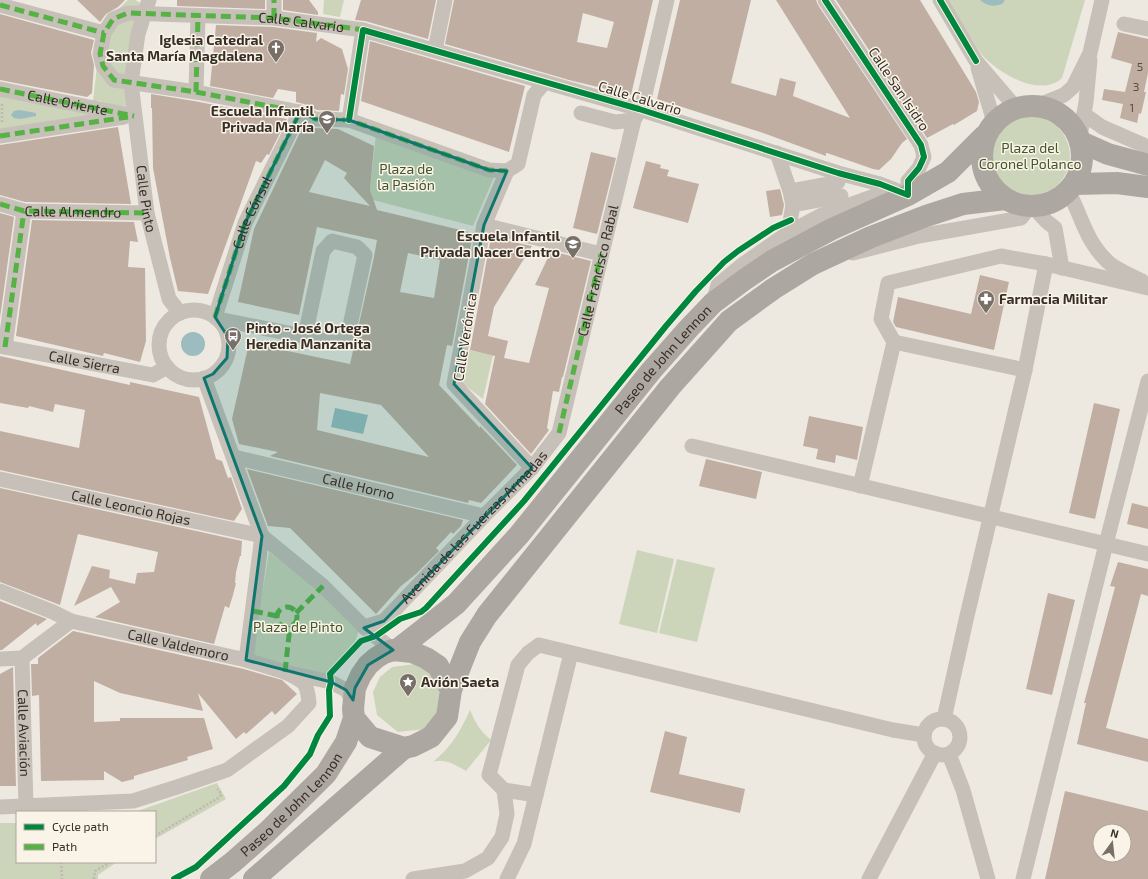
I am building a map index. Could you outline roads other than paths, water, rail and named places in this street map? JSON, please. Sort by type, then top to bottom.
[{"type":"highway","points":[[1027,105],[1039,105],[1057,113],[1069,122],[1080,139],[1082,161],[1072,188],[1064,195],[1047,204],[1032,207],[1005,199],[992,188],[984,175],[980,159],[989,129],[1016,108],[1027,105]]},
{"type":"highway","name":"Paseo de John Lennon","points":[[395,650],[456,604],[519,535],[651,371],[689,328],[714,303],[772,261],[832,229],[901,199],[948,172],[989,129]]},
{"type":"highway","points":[[1080,139],[1108,154],[1148,165]]},
{"type":"highway","points":[[1072,188],[1117,183],[1148,186]]},
{"type":"highway","name":"Paseo de John Lennon","points":[[451,690],[470,642],[487,615],[670,387],[729,322],[773,289],[813,264],[871,237],[926,216],[964,204],[1005,199]]},
{"type":"highway","points":[[395,650],[412,652],[426,658],[438,666],[451,690],[447,717],[431,738],[413,746],[404,748],[370,737],[354,709],[355,688],[361,675],[368,665],[384,653],[395,650]]},
{"type":"highway","name":"Paseo de John Lennon","points":[[211,879],[256,842],[326,774],[346,742],[354,709]]},
{"type":"highway","name":"Paseo de John Lennon","points":[[254,879],[404,748]]},
{"type":"street","points":[[274,0],[274,18]]},
{"type":"street","points":[[435,50],[445,0]]},
{"type":"street","name":"Calle Francisco Rabal","points":[[559,433],[601,254],[637,115],[646,94],[668,0]]},
{"type":"street","name":"Calle San Isidro","points":[[825,0],[921,145],[924,157],[919,168],[908,181],[901,199]]},
{"type":"street","points":[[940,0],[976,61],[1016,108]]},
{"type":"street","points":[[1039,105],[1064,95],[1073,87],[1090,52],[1102,0]]},
{"type":"street","points":[[0,4],[104,33],[100,54],[103,66],[114,80],[131,81],[196,92],[300,112],[314,119],[350,120],[489,170],[507,171]]},
{"type":"street","name":"Calle Calvario","points":[[104,33],[113,19],[128,13],[146,10],[198,16],[274,18],[363,30],[544,82],[637,115],[777,153],[840,189],[880,184],[901,199]]},
{"type":"street","name":"Calle Pinto","points":[[146,10],[138,34],[131,81],[134,116],[147,213],[169,299],[180,313]]},
{"type":"street","points":[[196,92],[198,16]]},
{"type":"street","points":[[1124,24],[1148,29]]},
{"type":"street","points":[[350,120],[363,30]]},
{"type":"street","points":[[1080,139],[1090,66],[1090,52]]},
{"type":"street","points":[[976,61],[989,129]]},
{"type":"street","points":[[544,82],[534,95],[518,164],[507,171],[484,225],[601,254]]},
{"type":"street","name":"Calle Oriente","points":[[1,89],[134,116]]},
{"type":"street","name":"Calle Cónsul","points":[[217,318],[245,223],[300,112]]},
{"type":"street","points":[[581,114],[615,122],[637,115]]},
{"type":"street","points":[[1084,114],[1102,127],[1148,147]]},
{"type":"street","points":[[1,136],[134,116]]},
{"type":"street","points":[[777,153],[791,212]]},
{"type":"street","points":[[1072,188],[1078,214],[1091,242],[1108,262],[1148,284]]},
{"type":"street","points":[[714,303],[718,285],[742,266],[791,212],[840,189],[901,199]]},
{"type":"street","points":[[791,212],[822,215],[840,189]]},
{"type":"street","name":"Calle Almendro","points":[[0,204],[24,211],[147,213]]},
{"type":"street","points":[[813,264],[919,236],[1021,218],[1032,207],[1054,228],[1062,268]]},
{"type":"street","points":[[3,346],[24,211]]},
{"type":"street","name":"Calle Verónica","points":[[484,225],[454,384],[532,468]]},
{"type":"street","points":[[217,318],[225,328],[229,348],[227,358],[221,367],[213,374],[194,380],[175,374],[167,367],[162,358],[159,347],[160,336],[164,327],[171,318],[189,310],[207,312],[217,318],[337,343],[348,335],[365,255],[357,247],[332,241],[323,251],[305,336]]},
{"type":"street","points":[[860,486],[894,342],[881,319],[888,283],[1001,256],[1046,264],[1148,288]]},
{"type":"street","points":[[944,720],[1025,370],[1046,264]]},
{"type":"street","points":[[894,342],[1025,370]]},
{"type":"street","name":"Calle Sierra","points":[[3,346],[153,375],[167,367]]},
{"type":"street","points":[[204,378],[262,536],[246,660]]},
{"type":"street","points":[[1023,879],[1148,381]]},
{"type":"street","name":"Avenida de las Fuerzas Armadas","points":[[364,627],[384,622],[484,516],[532,468],[559,433]]},
{"type":"street","points":[[692,446],[1148,554]]},
{"type":"street","name":"Calle Horno","points":[[234,457],[484,516]]},
{"type":"street","name":"Calle Leoncio Rojas","points":[[0,479],[262,536]]},
{"type":"street","points":[[262,536],[323,586],[364,627],[395,650]]},
{"type":"street","name":"Calle Valdemoro","points":[[0,591],[53,612],[71,621],[246,660],[285,672],[331,682],[346,690],[354,709]]},
{"type":"street","points":[[0,659],[22,658],[71,621]]},
{"type":"street","points":[[536,795],[504,790],[489,775],[518,665],[528,653],[539,645],[893,730],[924,735]]},
{"type":"street","points":[[507,879],[524,844],[571,653]]},
{"type":"street","name":"Calle Aviación","points":[[22,658],[26,807]]},
{"type":"street","points":[[0,807],[133,801],[177,788],[227,770],[288,726],[309,703],[308,688],[303,681],[285,672]]},
{"type":"street","points":[[869,879],[942,754],[954,750],[959,743],[959,731],[954,724],[949,720],[940,719],[933,721],[926,729],[924,735],[925,742],[928,748],[942,754],[963,790],[988,879]]},
{"type":"street","points":[[413,879],[465,871],[488,858],[502,837],[507,814],[504,790]]},
{"type":"water","points":[[980,0],[1005,0],[1002,4],[993,6],[985,4]]},
{"type":"water","points":[[19,110],[36,113],[36,116],[20,119],[14,118],[11,115],[14,111]]},
{"type":"water","points":[[193,332],[198,333],[204,339],[204,349],[198,355],[193,356],[188,355],[182,349],[181,344],[182,339],[188,333]]},
{"type":"water","points":[[335,408],[368,415],[363,434],[331,427]]},
{"type":"place","name":"Iglesia Catedral Santa María Magdalena","points":[[276,63]]},
{"type":"place","name":"Escuela Infantil Privada María","points":[[327,134]]},
{"type":"place","name":"Escuela Infantil Privada Nacer Centro","points":[[573,259]]},
{"type":"place","name":"Farmacia Militar","points":[[986,314]]},
{"type":"place","name":"Pinto - José Ortega Heredia Manzanita","points":[[233,351]]},
{"type":"place","name":"Avión Saeta","points":[[408,697]]},
{"type":"park label","name":"Plaza del Coronel Polanco","points":[[1030,156]]},
{"type":"park label","name":"Plaza de la Pasión","points":[[406,178]]},
{"type":"park label","name":"Plaza de Pinto","points":[[298,627]]}]
